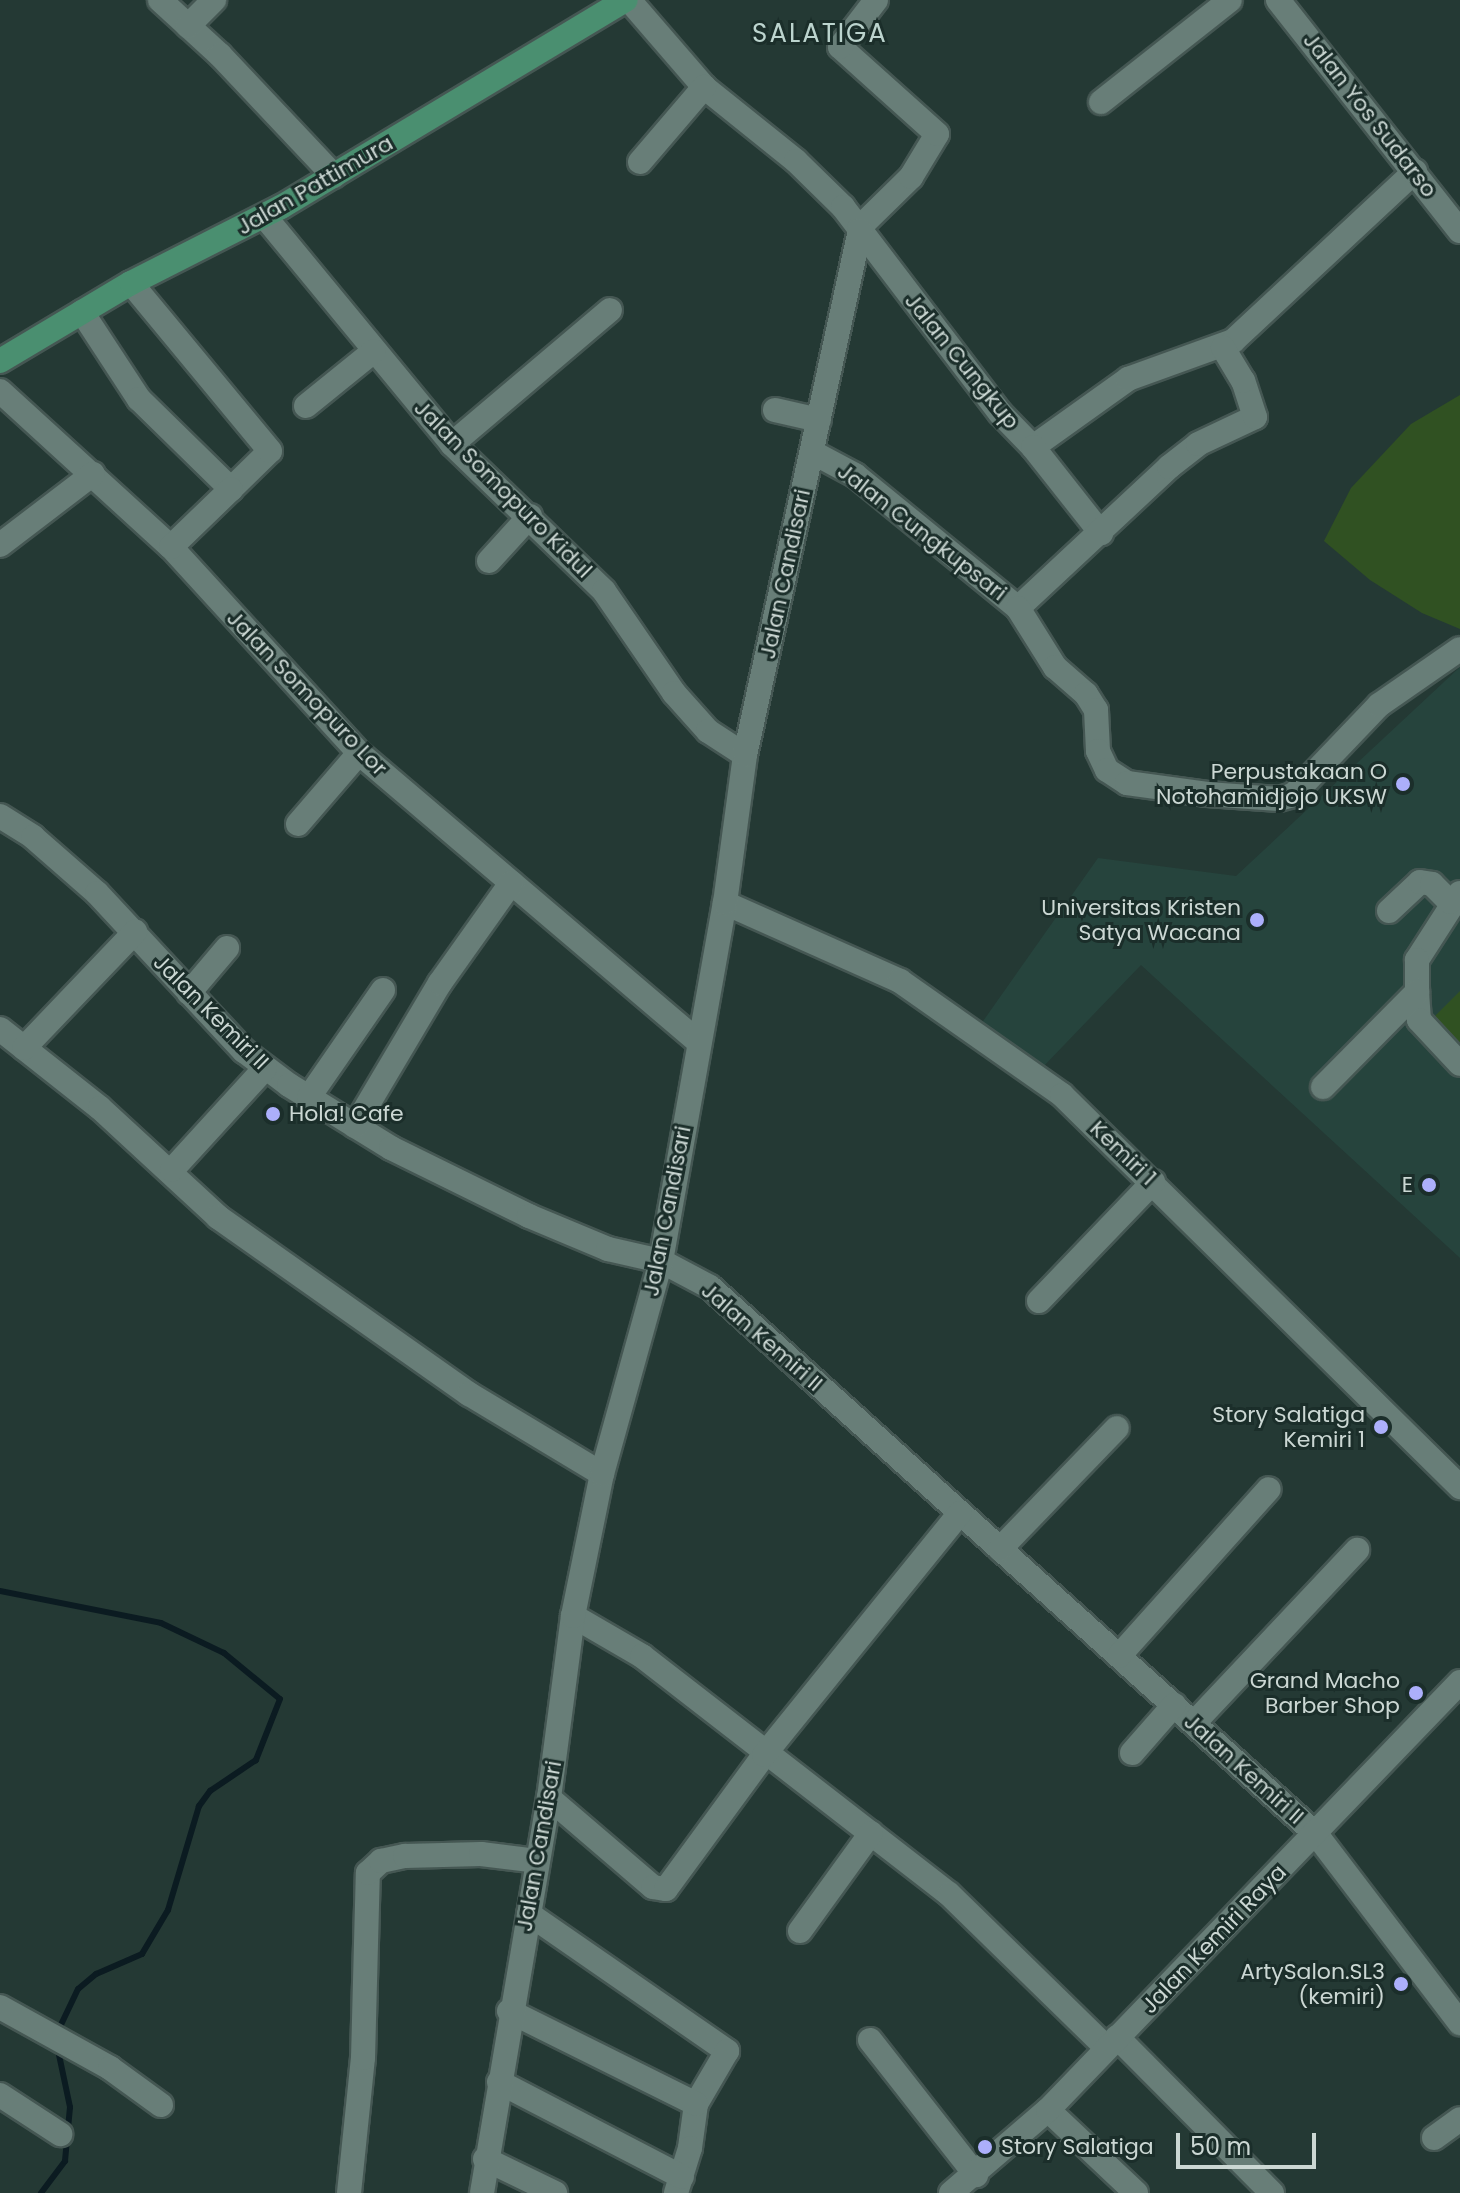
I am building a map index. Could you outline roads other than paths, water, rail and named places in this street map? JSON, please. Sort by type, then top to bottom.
[{"type":"main road","name":"Jalan Pattimura","points":[[0,361],[131,283],[265,217],[615,3]]},
{"type":"street","points":[[160,0],[334,176]]},
{"type":"street","points":[[188,26],[214,0]]},
{"type":"street","points":[[860,229],[911,177],[937,134],[840,47],[876,0]]},
{"type":"street","points":[[1101,102],[1230,0]]},
{"type":"street","name":"Jalan Yos Sudarso","points":[[1278,0],[1460,231]]},
{"type":"street","name":"Jalan Cungkup","points":[[615,3],[704,87],[796,161],[860,229],[1000,413],[1033,447],[1128,379],[1223,348],[1415,171]]},
{"type":"street","points":[[640,162],[704,87]]},
{"type":"street","name":"Jalan Somopuro Kidul","points":[[265,217],[452,444],[530,516],[604,591],[674,693],[708,731],[745,755]]},
{"type":"street","name":"Jalan Candisari","points":[[482,2193],[509,2011],[549,1798],[573,1616],[602,1474],[661,1261],[725,903],[745,755],[860,229]]},
{"type":"street","points":[[131,283],[270,451],[171,547]]},
{"type":"street","points":[[452,444],[610,310]]},
{"type":"street","points":[[82,312],[139,399],[231,489]]},
{"type":"street","name":"Jalan Cungkupsari","points":[[812,452],[855,475],[1018,608],[1185,454],[1255,417],[1243,381],[1223,348]]},
{"type":"street","points":[[306,406],[374,351]]},
{"type":"street","name":"Jalan Somopuro Lor","points":[[0,391],[171,547],[359,753],[699,1042]]},
{"type":"street","points":[[775,410],[819,420]]},
{"type":"street","points":[[1033,447],[1101,533]]},
{"type":"street","points":[[0,545],[93,474]]},
{"type":"street","points":[[489,561],[530,516]]},
{"type":"street","points":[[1018,608],[1055,667],[1086,694],[1096,710],[1098,751],[1107,770],[1127,783],[1207,794],[1279,799],[1293,795],[1379,705],[1460,649]]},
{"type":"street","points":[[298,824],[359,753]]},
{"type":"street","name":"Jalan Kemiri II","points":[[0,816],[66,865],[265,1068],[355,1126],[529,1216],[608,1249],[661,1261],[710,1287],[1316,1834],[1460,2023]]},
{"type":"street","points":[[1389,911],[1420,882],[1432,884],[1455,898],[1417,960],[1417,992],[1419,1020],[1460,1064]]},
{"type":"street","points":[[355,1126],[440,983],[511,883]]},
{"type":"street","name":"Kemiri 1","points":[[725,903],[900,981],[1062,1095],[1460,1487]]},
{"type":"street","points":[[24,1048],[135,932]]},
{"type":"street","points":[[189,993],[227,948]]},
{"type":"street","points":[[309,1097],[383,990]]},
{"type":"street","points":[[1323,1087],[1417,992]]},
{"type":"street","points":[[0,1029],[172,1170],[218,1217],[469,1394],[602,1474]]},
{"type":"street","points":[[172,1170],[265,1068]]},
{"type":"street","points":[[1039,1301],[1153,1182]]},
{"type":"street","points":[[1000,1549],[1117,1428]]},
{"type":"street","points":[[1119,1656],[1269,1489]]},
{"type":"street","points":[[549,1798],[653,1887],[666,1889],[764,1755],[960,1513]]},
{"type":"street","points":[[1194,1723],[1357,1550]]},
{"type":"street","points":[[573,1616],[642,1656],[764,1755],[949,1894],[1272,2193]]},
{"type":"street","name":"Jalan Kemiri Raya","points":[[963,2186],[1048,2110],[1460,1682]]},
{"type":"street","points":[[1132,1753],[1174,1705]]},
{"type":"street","points":[[800,1931],[871,1833]]},
{"type":"street","points":[[349,2193],[362,2073],[368,1873],[381,1861],[405,1856],[481,1854],[537,1861]]},
{"type":"street","points":[[499,2082],[679,2185],[696,2104],[727,2051],[529,1914]]},
{"type":"street","points":[[0,2007],[47,2031],[161,2105]]},
{"type":"street","points":[[509,2011],[696,2104]]},
{"type":"street","points":[[870,2040],[963,2186]]},
{"type":"street","points":[[0,2095],[60,2134]]},
{"type":"street","points":[[1048,2110],[1136,2193]]},
{"type":"street","points":[[1434,2138],[1460,2119]]},
{"type":"street","points":[[485,2159],[555,2193]]},
{"type":"waterway","points":[[0,1591],[161,1623],[224,1653],[280,1699],[256,1760],[210,1791],[199,1806],[168,1910],[142,1954],[96,1974],[78,1989],[57,2033]]},
{"type":"waterway","points":[[41,2193],[65,2161],[70,2107],[58,2050]]},
{"type":"place","name":"Perpustakaan O Notohamidjojo UKSW","points":[[1403,784]]},
{"type":"place","name":"Universitas Kristen Satya Wacana","points":[[1257,920]]},
{"type":"place","name":"Hola! Cafe","points":[[273,1114]]},
{"type":"place","name":"E","points":[[1429,1185]]},
{"type":"place","name":"Story Salatiga Kemiri 1","points":[[1381,1427]]},
{"type":"place","name":"Grand Macho Barber Shop","points":[[1416,1693]]},
{"type":"place","name":"ArtySalon.SL3 (kemiri)","points":[[1401,1984]]},
{"type":"place","name":"Story Salatiga","points":[[985,2147]]},
{"type":"district","name":"SALATIGA","points":[[820,34]]}]
